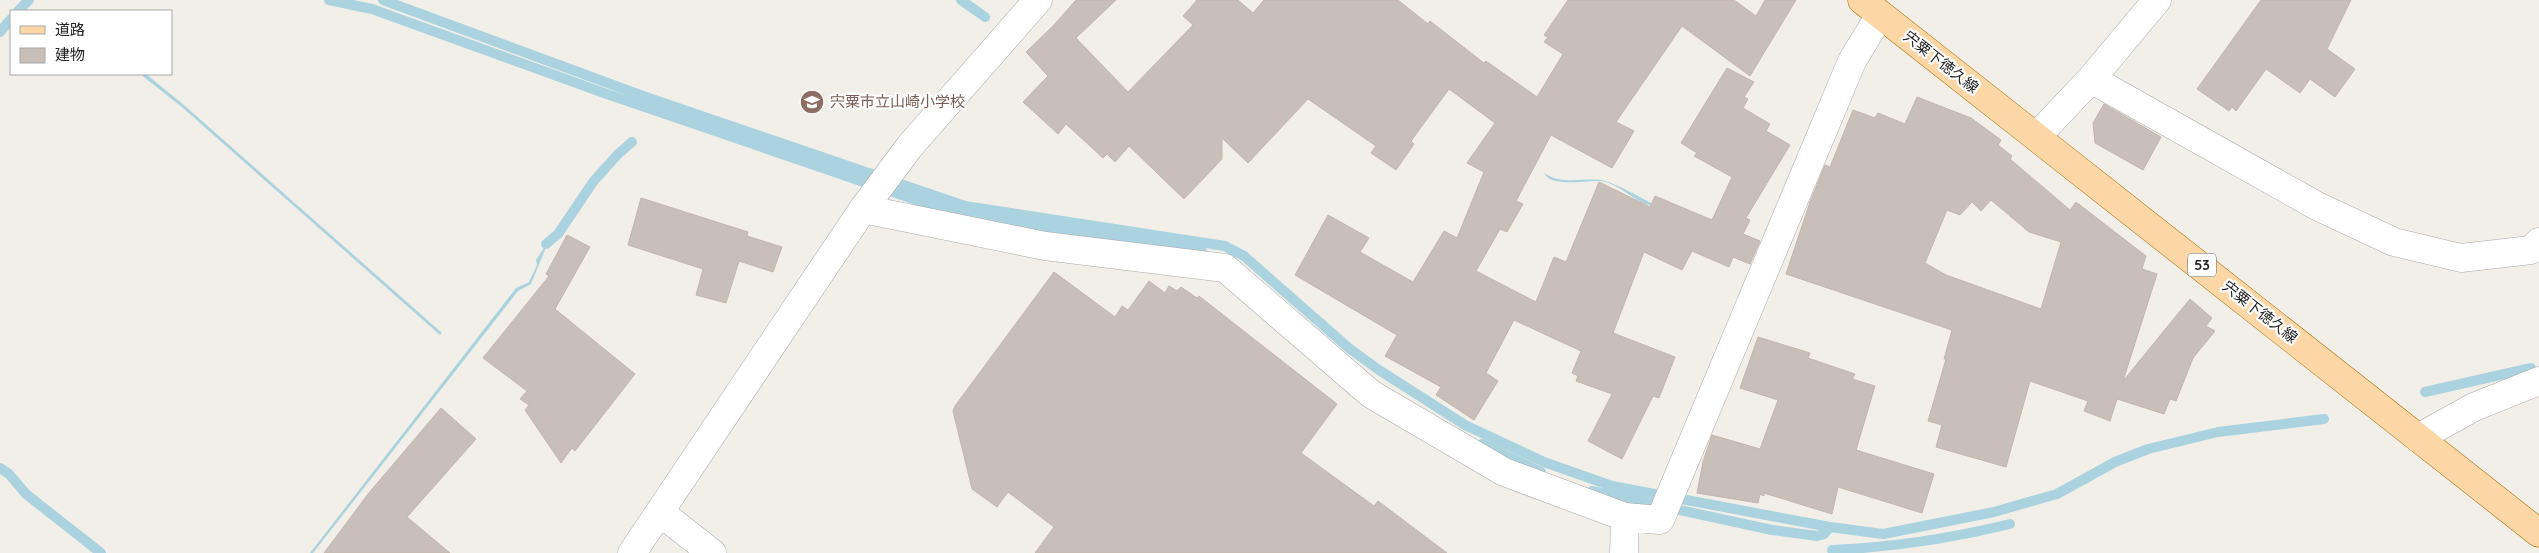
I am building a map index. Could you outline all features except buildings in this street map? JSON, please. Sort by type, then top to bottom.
[{"type":"main road","name":"宍粟下徳久線","points":[[1871,7],[2539,533]]},
{"type":"street","points":[[632,553],[661,513],[862,209],[910,146],[1038,0]]},
{"type":"street","points":[[2037,136],[2090,79],[2157,0]]},
{"type":"street","points":[[862,209],[1045,246],[1225,268],[1371,394],[1504,472],[1625,517],[1660,520],[1852,61],[1871,7]]},
{"type":"street","points":[[2090,79],[2317,206],[2394,242],[2461,258],[2531,250],[2539,242]]},
{"type":"street","points":[[2418,438],[2474,407],[2539,381]]},
{"type":"street","points":[[661,513],[712,553]]},
{"type":"street","points":[[1624,553],[1625,517]]},
{"type":"water","points":[[141,75],[147,75],[185,106],[442,333],[440,335],[183,108]]},
{"type":"water","points":[[1544,173],[1551,177],[1565,180],[1606,181],[1657,206],[1643,203],[1607,182],[1561,182],[1548,178]]},
{"type":"water","points":[[554,233],[558,236],[547,245],[531,284],[518,291],[313,553],[310,553],[516,288],[529,282],[537,265],[536,260]]},
{"type":"waterway","points":[[19,10],[29,0]]},
{"type":"waterway","points":[[329,0],[372,9],[604,93],[963,216],[1171,246],[1203,253]]},
{"type":"waterway","points":[[383,0],[643,96],[965,206],[1225,246],[1244,256],[1350,349],[1379,370],[1465,425],[1544,462],[1612,486],[1830,527],[1883,534],[1994,512],[2057,494],[2115,462],[2148,449],[2218,432],[2324,419]]},
{"type":"waterway","points":[[961,0],[985,17]]},
{"type":"waterway","points":[[0,32],[10,20]]},
{"type":"waterway","points":[[546,244],[558,234],[593,182],[618,154],[632,142]]},
{"type":"waterway","points":[[2425,392],[2531,368]]},
{"type":"waterway","points":[[1482,444],[1541,472]]},
{"type":"waterway","points":[[0,468],[9,474],[26,494],[101,553]]},
{"type":"waterway","points":[[1592,491],[1772,530],[1817,536],[1824,534],[1830,527]]},
{"type":"waterway","points":[[1832,550],[1922,542],[2010,524]]},
{"type":"place","name":"宍粟市立山崎小学校","points":[[812,102]]}]
